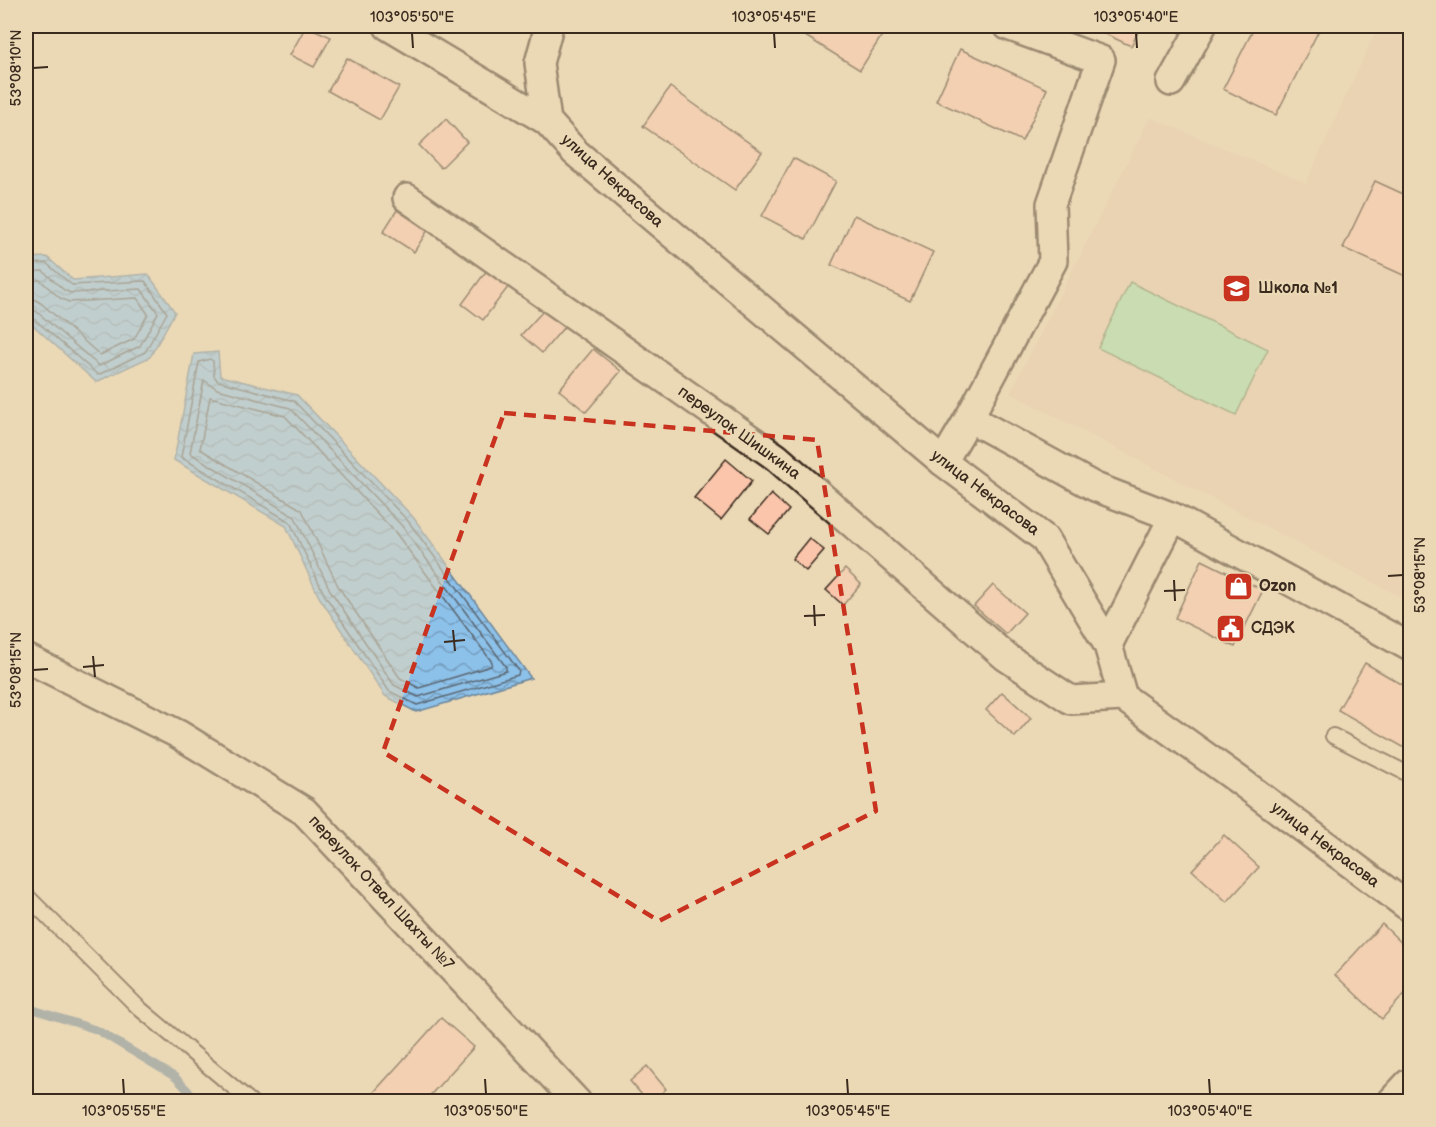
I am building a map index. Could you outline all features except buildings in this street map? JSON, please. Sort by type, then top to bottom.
[{"type":"main road","points":[[1395,1101],[1410,1086]]},
{"type":"street","name":"улица Некрасова","points":[[388,26],[547,121],[574,152],[943,462],[1044,538],[1108,645],[1123,697],[1240,781],[1410,909]]},
{"type":"street","name":"улица Некрасова","points":[[547,121],[538,63],[549,26]]},
{"type":"street","points":[[943,462],[1053,261],[1052,204],[1101,60],[1008,26]]},
{"type":"street","points":[[1172,82],[1202,26]]},
{"type":"street","name":"переулок Шишкина","points":[[407,198],[776,457],[1006,657],[1071,700],[1123,697]]},
{"type":"street","points":[[969,418],[1095,487],[1173,517],[1410,647]]},
{"type":"street","points":[[1108,645],[1173,517]]},
{"type":"street","name":"переулок Отвал Шахты №7","points":[[26,658],[178,734],[304,811],[578,1101]]},
{"type":"lane","points":[[1333,736],[1410,775]]},
{"type":"lane","points":[[26,895],[139,1008],[251,1101]]},
{"type":"highlighted area","points":[[504,413],[817,440],[876,811],[659,921],[383,752]]},
{"type":"shaded area","name":"Школа №1","points":[[1378,26],[1410,26],[1410,602],[1010,393],[1150,117],[1306,183]]},
{"type":"green space","points":[[1130,282],[1268,349],[1236,415],[1098,348]]},
{"type":"water","points":[[47,257],[73,280],[148,274],[175,312],[150,357],[96,382],[26,319],[26,258]]},
{"type":"water","points":[[218,352],[220,376],[297,395],[413,517],[531,678],[416,712],[385,696],[319,597],[286,526],[174,460],[194,354]]},
{"type":"waterway","points":[[26,1007],[97,1030],[175,1077],[199,1102]]},
{"type":"place","name":"Школа №1","points":[[1237,288]]},
{"type":"place","name":"Ozon","points":[[1238,586]]},
{"type":"place","name":"СДЭК","points":[[1230,628]]}]
